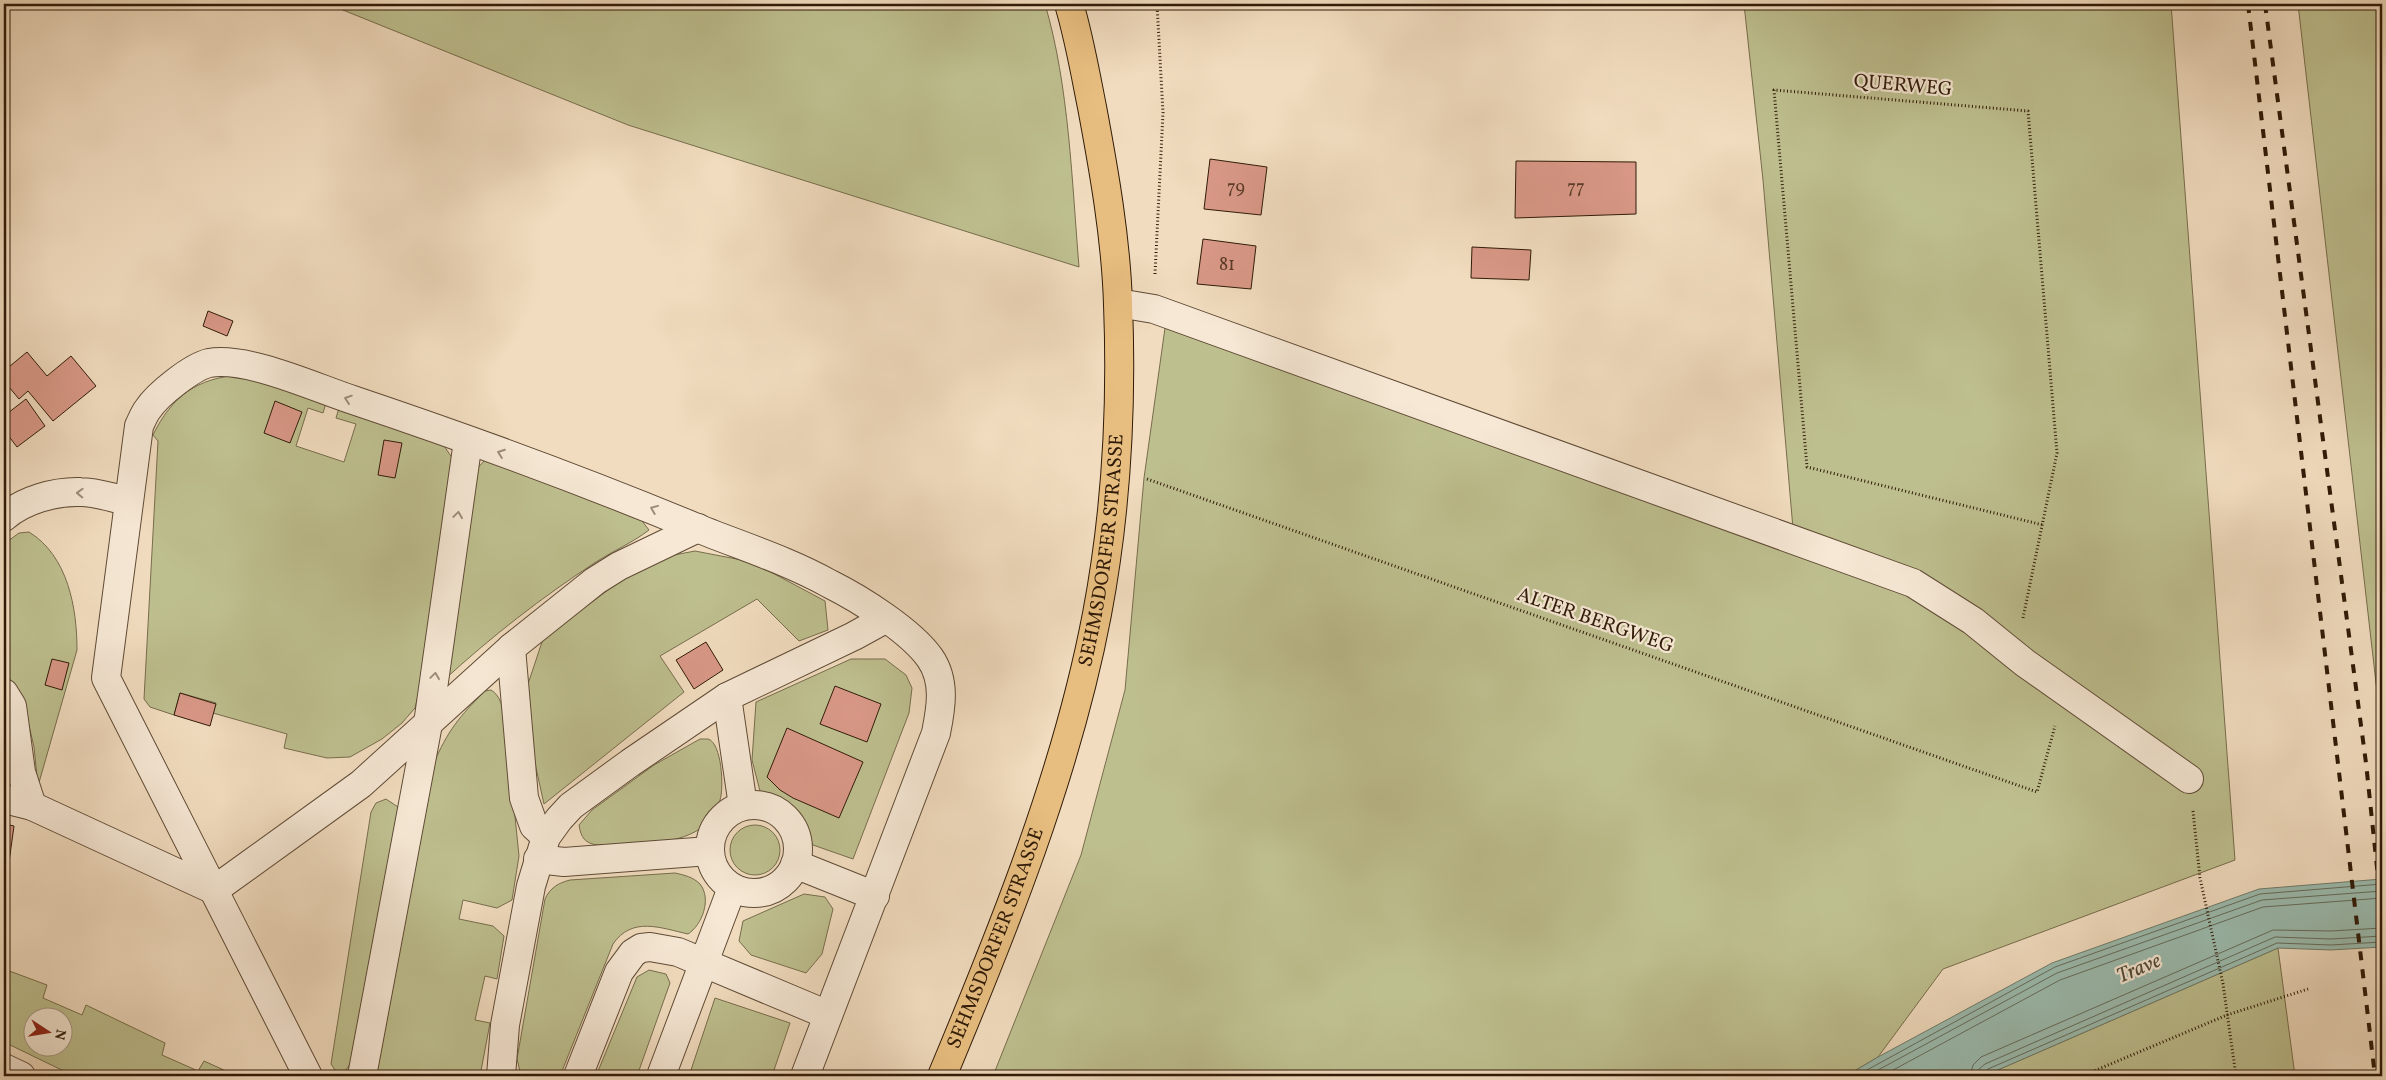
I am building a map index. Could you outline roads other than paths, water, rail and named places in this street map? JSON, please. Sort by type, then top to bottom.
[{"type":"main road","name":"SEHMSDORFER STRASSE","points":[[942,1076],[981,982],[1044,810],[1072,715],[1097,615],[1109,540],[1115,469],[1118,303],[1100,149],[1082,58],[1068,4]]},
{"type":"lane","points":[[1118,303],[1154,309],[1912,583],[1973,621],[2065,692],[2189,779]]},
{"type":"lane","points":[[308,1076],[106,678],[139,426],[148,409],[160,396],[198,367],[210,363],[240,364],[427,425],[653,508],[698,528],[752,548],[829,583],[885,619],[917,644],[930,659],[937,673],[941,701],[936,733],[805,1076]]},
{"type":"lane","points":[[362,1076],[428,724],[468,441]]},
{"type":"lane","points":[[4,517],[14,508],[52,494],[82,492],[128,501]]},
{"type":"lane","points":[[214,890],[361,784],[511,648],[611,571],[698,528]]},
{"type":"lane","points":[[501,1076],[505,1024],[530,886],[542,848],[558,819],[571,806],[727,697],[854,636],[885,619]]},
{"type":"lane","points":[[511,648],[524,798],[542,848],[564,862],[709,851]]},
{"type":"lane","points":[[4,693],[12,706],[21,772],[32,806]]},
{"type":"lane","points":[[727,697],[743,806]]},
{"type":"lane","points":[[4,799],[32,806],[214,890]]},
{"type":"lane","points":[[761,805],[773,808],[784,816],[792,826],[797,838],[798,852],[791,874],[775,888],[753,894],[732,888],[720,879],[712,866],[709,851],[715,826],[734,808],[743,806],[761,805]]},
{"type":"lane","points":[[795,864],[875,896]]},
{"type":"lane","points":[[661,1076],[732,888]]},
{"type":"lane","points":[[578,1076],[619,972],[633,954],[641,948],[650,947],[678,952],[828,1015]]},
{"type":"lane","points":[[4,1068],[21,1076]]},
{"type":"water","name":"Trave","points":[[2382,879],[2382,947],[2331,950],[2278,948],[1984,1076],[1846,1076],[2052,963],[2259,889]]},
{"type":"railway","points":[[2248,4],[2375,1076]]},
{"type":"railway","points":[[2265,4],[2366,763],[2382,915]]}]
